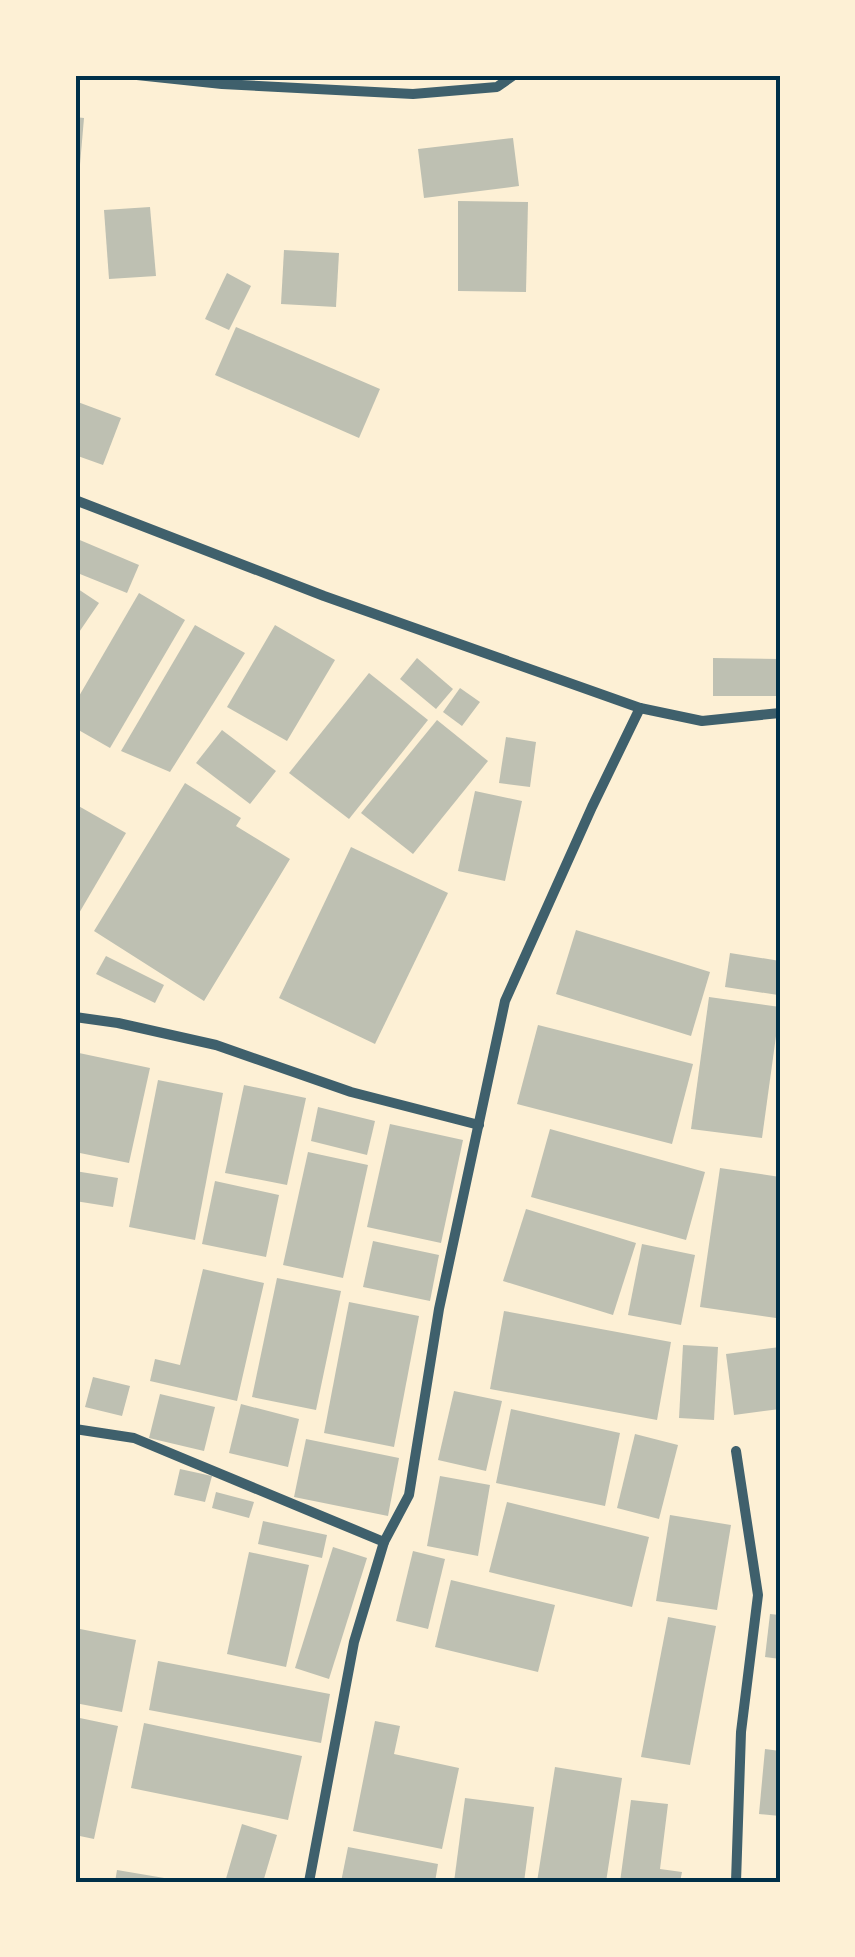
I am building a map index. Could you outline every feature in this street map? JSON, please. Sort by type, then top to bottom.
[{"type":"street","points":[[137,75],[222,84],[413,94],[497,88],[514,75]]},
{"type":"street","points":[[75,500],[324,596],[640,708],[702,721],[780,713]]},
{"type":"street","points":[[309,1882],[354,1642],[384,1542],[410,1495],[438,1309],[504,1001],[640,708]]},
{"type":"street","points":[[75,1017],[118,1022],[216,1045],[351,1092],[480,1125]]},
{"type":"street","points":[[75,1429],[134,1438],[384,1542]]},
{"type":"street","points":[[736,1450],[758,1595],[741,1732],[736,1882]]},
{"type":"building","points":[[75,117],[84,118],[78,188],[75,188]]},
{"type":"building","points":[[513,138],[519,186],[424,198],[418,149]]},
{"type":"building","points":[[458,201],[528,202],[526,292],[458,291]]},
{"type":"building","points":[[150,207],[156,276],[109,279],[104,210]]},
{"type":"building","points":[[284,250],[339,253],[336,307],[281,304]]},
{"type":"building","points":[[227,273],[251,286],[229,330],[205,319]]},
{"type":"building","points":[[236,327],[380,389],[359,438],[215,375]]},
{"type":"building","points":[[75,401],[121,418],[103,465],[75,455]]},
{"type":"building","points":[[75,538],[139,565],[127,593],[75,572]]},
{"type":"building","points":[[75,587],[99,603],[75,638]]},
{"type":"building","points":[[139,593],[185,620],[110,748],[75,728],[75,703]]},
{"type":"building","points":[[195,625],[245,653],[170,772],[121,751]]},
{"type":"building","points":[[275,625],[335,660],[287,741],[227,707]]},
{"type":"building","points":[[417,658],[453,689],[436,709],[400,679]]},
{"type":"building","points":[[713,658],[780,659],[780,696],[713,696]]},
{"type":"building","points":[[369,673],[428,720],[349,819],[289,773]]},
{"type":"building","points":[[460,688],[480,702],[462,726],[443,712]]},
{"type":"building","points":[[437,720],[488,761],[413,854],[361,813]]},
{"type":"building","points":[[222,730],[276,771],[250,804],[196,763]]},
{"type":"building","points":[[506,737],[536,742],[530,787],[499,783]]},
{"type":"building","points":[[185,783],[241,818],[236,826],[290,859],[204,1001],[94,931]]},
{"type":"building","points":[[475,791],[522,801],[505,881],[458,871]]},
{"type":"building","points":[[75,804],[126,833],[75,920]]},
{"type":"building","points":[[351,847],[448,893],[375,1044],[279,998]]},
{"type":"building","points":[[576,930],[710,972],[691,1036],[556,994]]},
{"type":"building","points":[[730,953],[780,961],[778,995],[725,987]]},
{"type":"building","points":[[106,956],[164,985],[155,1003],[96,974]]},
{"type":"building","points":[[709,997],[780,1007],[762,1138],[691,1129]]},
{"type":"building","points":[[538,1025],[693,1064],[672,1144],[517,1104]]},
{"type":"building","points":[[79,1053],[150,1068],[129,1163],[75,1152],[75,1070]]},
{"type":"building","points":[[158,1080],[223,1093],[195,1240],[129,1227]]},
{"type":"building","points":[[244,1085],[306,1098],[287,1185],[225,1173]]},
{"type":"building","points":[[318,1107],[375,1121],[367,1155],[311,1141]]},
{"type":"building","points":[[390,1124],[463,1140],[441,1243],[367,1227]]},
{"type":"building","points":[[550,1129],[705,1172],[686,1240],[531,1197]]},
{"type":"building","points":[[308,1152],[368,1165],[343,1278],[283,1265]]},
{"type":"building","points":[[720,1168],[780,1177],[780,1287],[776,1318],[700,1307]]},
{"type":"building","points":[[75,1171],[118,1178],[113,1207],[75,1201]]},
{"type":"building","points":[[215,1181],[279,1195],[266,1257],[202,1244]]},
{"type":"building","points":[[526,1209],[636,1243],[613,1315],[503,1281]]},
{"type":"building","points":[[373,1241],[439,1255],[430,1301],[363,1287]]},
{"type":"building","points":[[642,1244],[695,1255],[681,1325],[628,1315]]},
{"type":"building","points":[[203,1269],[264,1283],[237,1401],[150,1381],[155,1359],[180,1365]]},
{"type":"building","points":[[277,1278],[341,1291],[316,1410],[252,1397]]},
{"type":"building","points":[[349,1302],[419,1316],[394,1447],[324,1433]]},
{"type":"building","points":[[504,1311],[671,1342],[657,1420],[490,1389]]},
{"type":"building","points":[[683,1345],[718,1347],[714,1420],[679,1418]]},
{"type":"building","points":[[780,1347],[780,1409],[734,1415],[726,1354]]},
{"type":"building","points":[[93,1377],[130,1386],[122,1416],[85,1407]]},
{"type":"building","points":[[454,1391],[502,1401],[486,1471],[438,1460]]},
{"type":"building","points":[[160,1394],[215,1407],[204,1451],[149,1438]]},
{"type":"building","points":[[241,1404],[299,1419],[288,1467],[229,1453]]},
{"type":"building","points":[[511,1409],[620,1433],[605,1506],[496,1483]]},
{"type":"building","points":[[635,1434],[678,1445],[659,1519],[617,1508]]},
{"type":"building","points":[[306,1439],[399,1458],[388,1516],[294,1497]]},
{"type":"building","points":[[180,1469],[212,1476],[205,1502],[174,1495]]},
{"type":"building","points":[[440,1476],[490,1485],[478,1556],[427,1546]]},
{"type":"building","points":[[216,1492],[254,1502],[249,1518],[212,1508]]},
{"type":"building","points":[[507,1502],[649,1537],[632,1607],[489,1572]]},
{"type":"building","points":[[670,1515],[731,1525],[717,1610],[656,1601]]},
{"type":"building","points":[[263,1521],[327,1535],[322,1558],[258,1544]]},
{"type":"building","points":[[333,1547],[367,1558],[329,1679],[295,1668]]},
{"type":"building","points":[[413,1551],[445,1559],[428,1629],[396,1621]]},
{"type":"building","points":[[249,1552],[309,1565],[286,1667],[227,1654]]},
{"type":"building","points":[[451,1580],[555,1605],[538,1672],[435,1647]]},
{"type":"building","points":[[770,1614],[780,1615],[780,1659],[765,1657]]},
{"type":"building","points":[[668,1617],[716,1626],[690,1765],[641,1757]]},
{"type":"building","points":[[75,1628],[136,1640],[122,1712],[75,1703]]},
{"type":"building","points":[[158,1661],[330,1694],[321,1743],[149,1710]]},
{"type":"building","points":[[75,1717],[118,1726],[94,1839],[75,1835]]},
{"type":"building","points":[[375,1721],[400,1726],[394,1754],[459,1768],[442,1849],[353,1831]]},
{"type":"building","points":[[144,1723],[302,1756],[288,1820],[131,1788]]},
{"type":"building","points":[[765,1749],[780,1751],[780,1816],[759,1814]]},
{"type":"building","points":[[555,1767],[622,1778],[606,1882],[537,1882]]},
{"type":"building","points":[[465,1798],[534,1807],[524,1882],[454,1882]]},
{"type":"building","points":[[631,1800],[668,1804],[660,1869],[682,1872],[680,1882],[620,1882]]},
{"type":"building","points":[[242,1824],[277,1835],[263,1882],[225,1882]]},
{"type":"building","points":[[348,1847],[438,1864],[435,1882],[341,1882]]},
{"type":"building","points":[[117,1870],[176,1880],[176,1882],[115,1882]]}]
